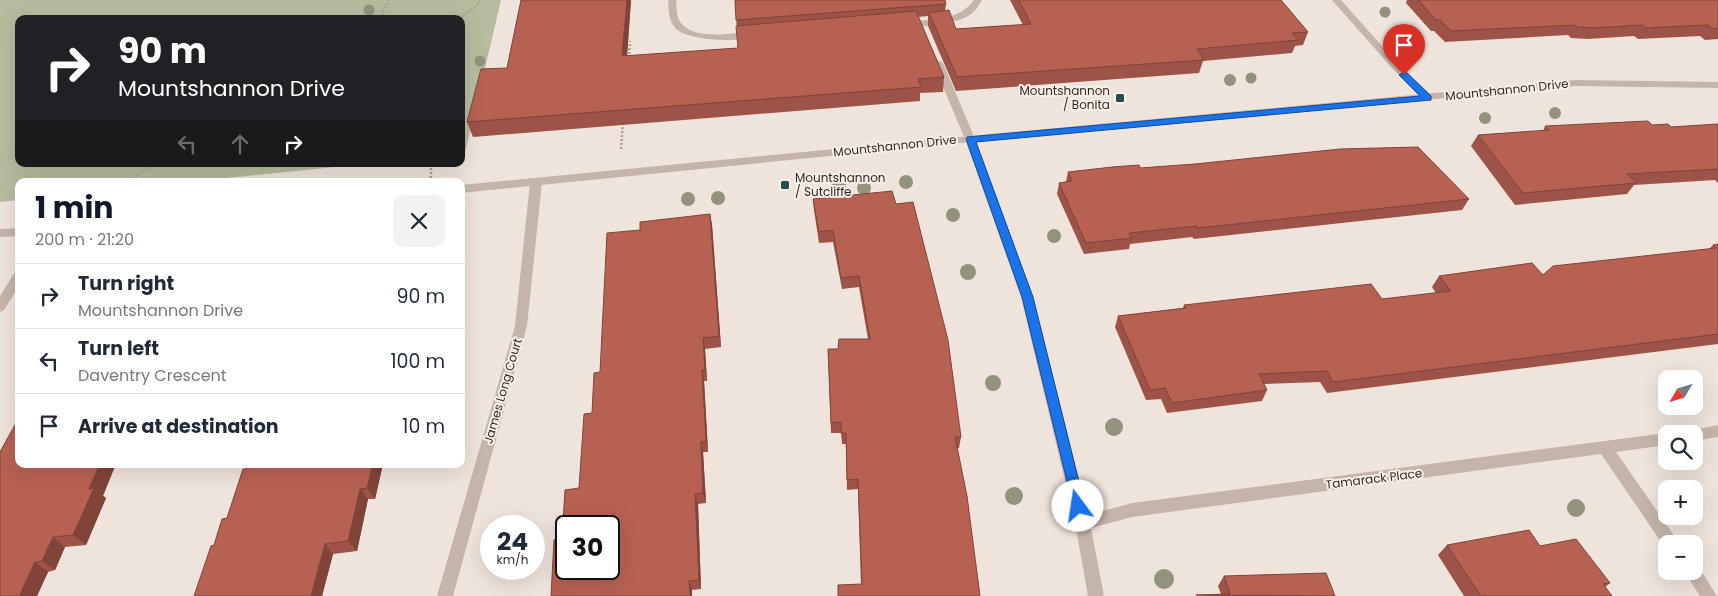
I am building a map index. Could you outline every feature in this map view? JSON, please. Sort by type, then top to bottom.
[{"type":"street","points":[[672,0],[675,20],[683,30],[714,38],[764,34]]},
{"type":"street","points":[[891,24],[922,27],[962,16],[973,8],[978,0]]},
{"type":"street","points":[[1336,0],[1395,66],[1428,98]]},
{"type":"street","points":[[935,56],[970,139],[1027,297],[1083,523],[1096,596]]},
{"type":"street","name":"Mountshannon Drive","points":[[465,189],[970,139],[1576,83],[1718,84]]},
{"type":"street","name":"James Long Court","points":[[444,596],[521,326],[536,182]]},
{"type":"street","points":[[0,233],[15,232]]},
{"type":"street","points":[[0,307],[15,281]]},
{"type":"street","points":[[1703,434],[1718,431]]},
{"type":"street","name":"Tamarack Place","points":[[1083,523],[1132,510],[1658,440]]},
{"type":"street","points":[[1605,448],[1666,535]]},
{"type":"street","points":[[1698,580],[1709,596]]},
{"type":"path","points":[[382,15],[389,0]]},
{"type":"path","points":[[464,15],[477,6],[480,0]]},
{"type":"path","points":[[628,61],[630,42]]},
{"type":"path","points":[[621,149],[624,120]]},
{"type":"path","points":[[134,178],[150,167]]},
{"type":"green space","points":[[0,0],[501,0],[465,153],[465,15],[15,15],[15,167],[335,167],[227,178],[15,178],[15,200],[0,202]]},
{"type":"building","points":[[521,0],[627,0],[622,56],[738,48],[736,26],[916,11],[944,77],[918,79],[921,87],[467,122],[481,69],[507,68]]},
{"type":"building","points":[[735,0],[945,0],[946,4],[736,20]]},
{"type":"building","points":[[1019,0],[1281,0],[1308,32],[1292,33],[1298,40],[1197,49],[1204,60],[957,77],[929,13],[949,10],[956,29],[1031,24]]},
{"type":"building","points":[[1418,0],[1718,0],[1718,28],[1713,29],[1708,25],[1646,28],[1642,25],[1594,28],[1578,27],[1575,25],[1451,31],[1440,20],[1436,20]]},
{"type":"building","points":[[1648,121],[1652,125],[1668,124],[1671,127],[1718,124],[1718,169],[1627,174],[1636,183],[1523,193],[1478,135],[1549,130],[1545,126]]},
{"type":"building","points":[[1418,147],[1469,199],[1198,228],[1197,226],[1129,233],[1132,238],[1086,243],[1059,183],[1072,181],[1068,172],[1112,167],[1139,165],[1140,168],[1195,164],[1340,149]]},
{"type":"building","points":[[892,191],[896,204],[913,202],[948,340],[961,437],[955,437],[967,496],[980,596],[838,596],[838,585],[862,584],[858,479],[847,480],[846,433],[841,433],[841,422],[831,423],[828,349],[838,349],[839,339],[870,339],[859,276],[841,278],[833,230],[819,232],[813,199]]},
{"type":"building","points":[[710,214],[719,336],[703,338],[705,370],[702,370],[706,441],[701,442],[703,493],[695,494],[699,580],[689,581],[690,596],[551,596],[554,540],[555,580],[620,580],[620,515],[563,515],[565,490],[579,488],[584,414],[592,413],[594,373],[600,372],[607,233],[640,230],[640,222]]},
{"type":"building","points":[[1718,244],[1718,334],[1333,382],[1327,371],[1259,374],[1267,390],[1172,403],[1165,388],[1150,390],[1118,316],[1186,308],[1184,305],[1371,284],[1382,299],[1451,291],[1439,276],[1532,263],[1543,275],[1553,266],[1716,248],[1713,245]]},
{"type":"building","points":[[15,425],[15,468],[98,468],[89,489],[94,488],[73,535],[53,537],[42,561],[35,562],[19,596],[0,596],[0,452]]},
{"type":"building","points":[[372,468],[367,488],[360,489],[348,541],[325,544],[311,596],[194,596],[222,519],[227,518],[243,469]]},
{"type":"building","points":[[1529,530],[1540,546],[1576,539],[1610,583],[1603,584],[1612,596],[1481,596],[1447,545]]},
{"type":"building","points":[[1326,573],[1335,596],[1196,595],[1230,594],[1224,576]]},
{"type":"place","name":"Mountshannon / Bonita","points":[[1120,98]]},
{"type":"place","name":"Mountshannon / Sutcliffe","points":[[785,185]]},
{"type":"route","points":[[1078,506],[1027,297],[970,139],[1428,98],[1404,75]]}]
